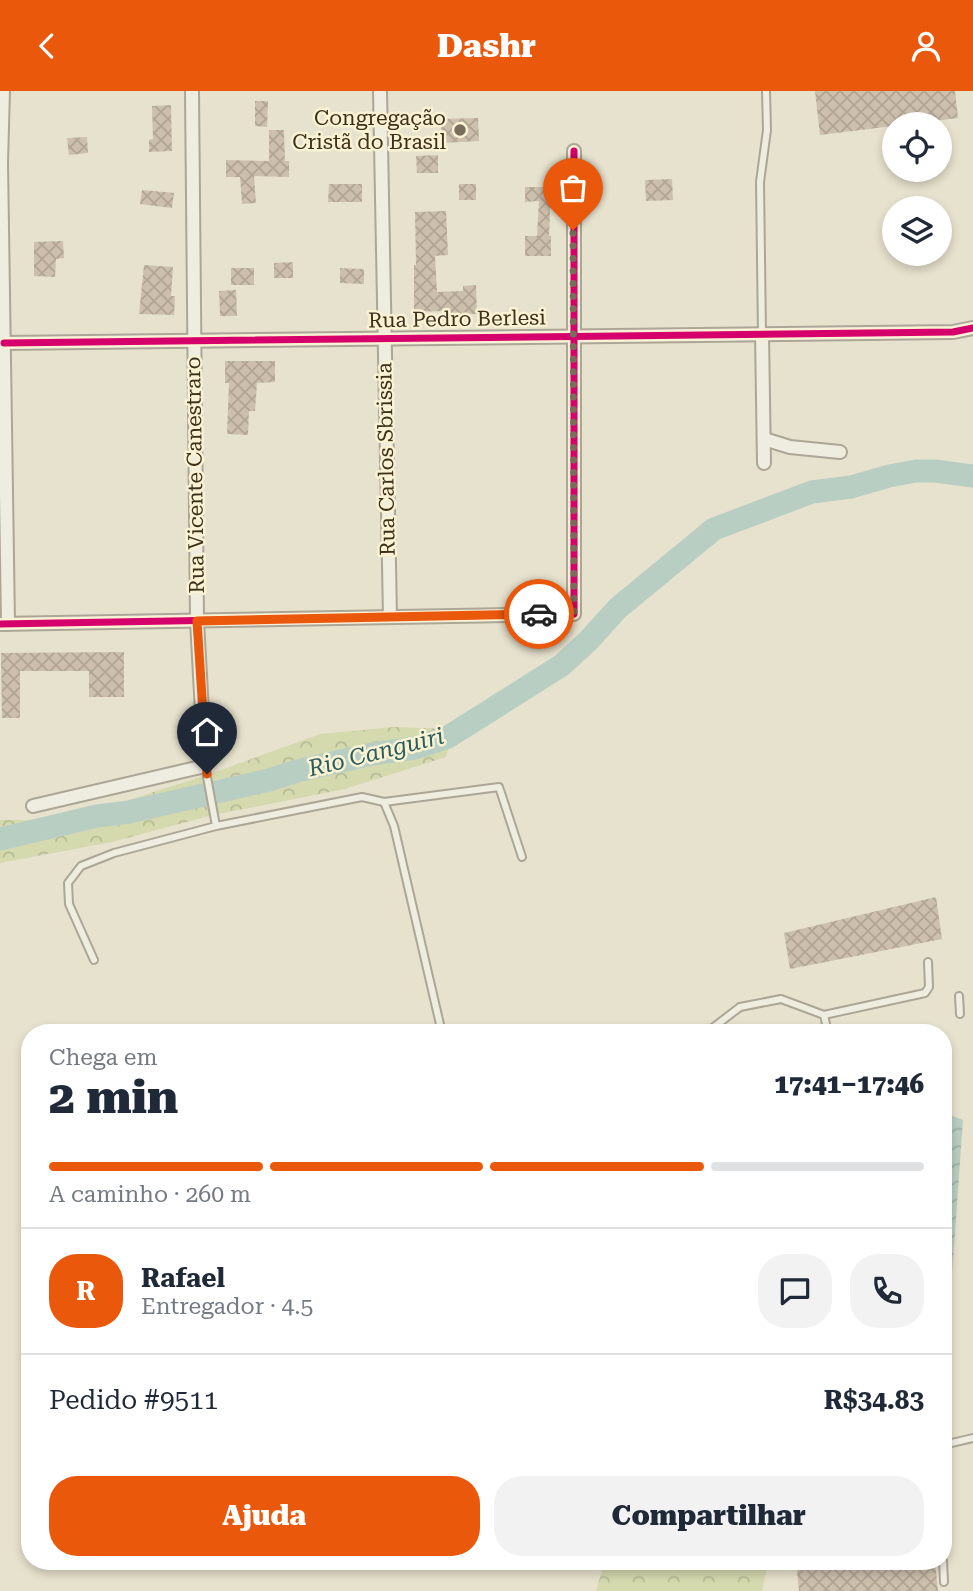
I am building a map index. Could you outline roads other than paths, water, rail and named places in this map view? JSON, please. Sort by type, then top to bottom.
[{"type":"street","points":[[3,91],[0,164],[4,343],[4,624],[574,614],[574,151]]},
{"type":"street","name":"Rua Vicente Canestraro","points":[[192,91],[197,621],[206,770]]},
{"type":"street","name":"Rua Carlos Sbrissia","points":[[380,91],[390,617]]},
{"type":"street","name":"Rua Pedro Berlesi","points":[[4,343],[953,332],[973,328]]},
{"type":"street","points":[[762,334],[764,463]]},
{"type":"street","points":[[764,439],[790,447],[840,452]]},
{"type":"street","points":[[33,806],[206,770]]},
{"type":"lane","points":[[762,334],[760,182],[766,130],[766,91]]},
{"type":"lane","points":[[206,770],[216,827]]},
{"type":"lane","points":[[94,960],[69,904],[68,883],[81,866],[114,853],[216,827],[362,797],[384,802],[499,787],[522,857]]},
{"type":"lane","points":[[384,802],[394,826],[440,1024]]},
{"type":"lane","points":[[718,1024],[740,1007],[781,999],[824,1015],[925,993],[929,987],[928,962]]},
{"type":"lane","points":[[959,996],[960,1014]]},
{"type":"lane","points":[[824,1015],[826,1024]]},
{"type":"lane","points":[[952,1442],[973,1438]]},
{"type":"lane","points":[[943,1570],[944,1582]]},
{"type":"water","points":[[952,1116],[963,1120],[952,1275]]},
{"type":"waterway","name":"Rio Canguiri","points":[[0,839],[97,816],[129,812],[372,754],[415,748],[448,737],[562,665],[618,608],[714,529],[812,492],[851,487],[889,476],[916,471],[973,476]]},
{"type":"place","name":"Congregação Cristã do Brasil","points":[[460,130]]}]
